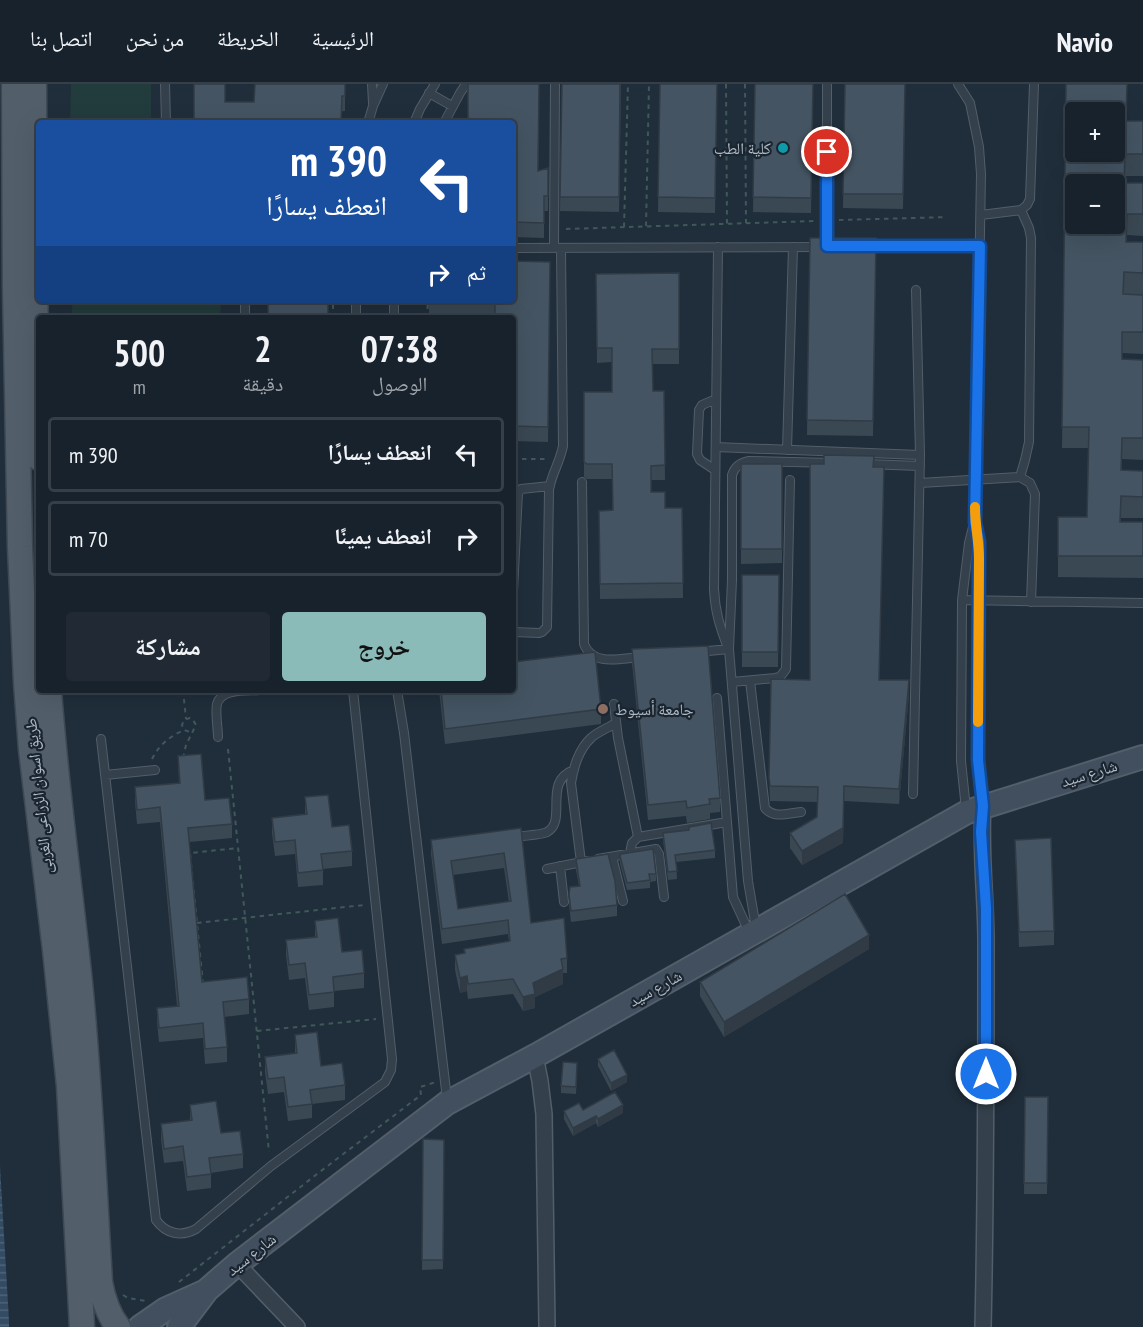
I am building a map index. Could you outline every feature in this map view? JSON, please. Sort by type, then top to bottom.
[{"type":"main road","name":"طريق اسوان الزراعى الغربى","points":[[14,84],[15,287],[26,682],[31,749],[56,950],[69,1086],[82,1327]]},
{"type":"main road","points":[[34,84],[36,329]]},
{"type":"main road","name":"طريق اسوان الزراعى الغربى","points":[[49,693],[56,775],[80,985],[100,1282],[108,1309],[118,1327]]},
{"type":"main road","name":"شارع سيد","points":[[179,1327],[207,1290],[237,1264],[447,1103],[975,809],[1143,757]]},
{"type":"main road","name":"شارع سيد","points":[[140,1327],[166,1309],[207,1290]]},
{"type":"street","points":[[975,809],[981,832],[986,908],[983,1327]]},
{"type":"street","points":[[535,1056],[544,1114],[547,1327]]},
{"type":"street","points":[[237,1264],[297,1327]]},
{"type":"lane","points":[[165,84],[166,120]]},
{"type":"lane","points":[[372,84],[373,106]]},
{"type":"lane","points":[[369,120],[383,84]]},
{"type":"lane","points":[[416,120],[435,84]]},
{"type":"lane","points":[[445,120],[466,84]]},
{"type":"lane","points":[[516,632],[539,633],[547,627],[550,486],[563,446],[557,248],[554,229],[555,84]]},
{"type":"lane","points":[[827,84],[827,246]]},
{"type":"lane","points":[[958,84],[970,103],[979,147],[981,174],[975,479],[975,522],[979,542],[978,760],[975,809]]},
{"type":"lane","points":[[981,215],[1021,210],[1030,199],[1034,84]]},
{"type":"lane","points":[[429,93],[452,106]]},
{"type":"lane","points":[[1020,477],[1029,442],[1030,250],[1029,228],[1021,210]]},
{"type":"lane","points":[[516,248],[839,246]]},
{"type":"lane","points":[[863,246],[980,246]]},
{"type":"lane","points":[[717,247],[715,607],[729,649]]},
{"type":"lane","points":[[787,450],[793,247]]},
{"type":"lane","points":[[913,794],[920,483],[916,290]]},
{"type":"lane","points":[[715,470],[700,460],[697,454],[699,410],[702,405],[716,399]]},
{"type":"lane","points":[[716,447],[920,455]]},
{"type":"lane","points":[[753,932],[729,649],[732,475],[740,464],[749,461],[840,464]]},
{"type":"lane","points":[[852,464],[920,466]]},
{"type":"lane","points":[[920,483],[1020,477],[1030,483],[1035,494],[1030,602]]},
{"type":"lane","points":[[732,682],[780,677],[787,665],[790,480]]},
{"type":"lane","points":[[582,482],[584,644],[586,651],[601,660],[652,656]]},
{"type":"lane","points":[[516,532],[518,493],[522,489],[550,486]]},
{"type":"lane","points":[[975,522],[969,543],[962,600],[961,734],[961,761],[975,809]]},
{"type":"lane","points":[[962,600],[1143,603]]},
{"type":"lane","points":[[685,653],[729,649]]},
{"type":"lane","points":[[962,652],[978,651]]},
{"type":"lane","points":[[750,681],[765,808],[774,815],[801,812]]},
{"type":"lane","points":[[218,737],[217,705],[221,698],[229,693]]},
{"type":"lane","points":[[101,739],[156,1220],[173,1233],[180,1234],[192,1231],[271,1166],[385,1082],[389,1076],[392,1065],[388,1018],[353,693]]},
{"type":"lane","points":[[397,693],[447,1103]]},
{"type":"lane","points":[[717,698],[733,897],[753,932]]},
{"type":"lane","points":[[614,704],[620,749],[638,837]]},
{"type":"lane","points":[[582,862],[572,783],[574,770],[580,753],[591,737],[616,723]]},
{"type":"lane","points":[[961,734],[978,734]]},
{"type":"lane","points":[[105,775],[152,770]]},
{"type":"lane","points":[[502,838],[547,833],[556,818],[560,780],[563,775],[574,770]]},
{"type":"lane","points":[[630,853],[632,843],[638,837],[727,822]]},
{"type":"lane","points":[[547,868],[654,849],[659,852],[664,897]]},
{"type":"lane","points":[[612,856],[623,901]]},
{"type":"lane","points":[[560,866],[564,902]]},
{"type":"path","points":[[624,227],[628,84]]},
{"type":"path","points":[[646,226],[649,84]]},
{"type":"path","points":[[726,84],[727,224]]},
{"type":"path","points":[[745,84],[746,223]]},
{"type":"path","points":[[554,229],[947,217]]},
{"type":"path","points":[[516,459],[560,459]]},
{"type":"path","points":[[183,693],[186,719],[183,722],[184,730]]},
{"type":"path","points":[[182,761],[186,745],[195,728],[193,720],[186,719]]},
{"type":"path","points":[[152,770],[151,762],[160,746],[174,734],[184,730],[193,731]]},
{"type":"path","points":[[228,749],[271,1166]]},
{"type":"path","points":[[204,994],[190,852],[238,848]]},
{"type":"path","points":[[197,923],[376,903]]},
{"type":"path","points":[[243,990],[253,989]]},
{"type":"path","points":[[257,1031],[388,1018]]},
{"type":"path","points":[[177,1284],[421,1095],[420,1087],[444,1080]]},
{"type":"path","points":[[120,1293],[129,1298],[149,1301]]},
{"type":"green space","points":[[71,84],[151,84],[151,120],[70,120]]},
{"type":"green space","points":[[73,303],[221,303],[220,315],[71,315]]},
{"type":"water","points":[[0,1166],[9,1321],[9,1327],[0,1327]]},
{"type":"building","points":[[194,84],[225,84],[225,102],[254,102],[255,84],[345,84],[341,120],[194,120]]},
{"type":"building","points":[[468,84],[539,84],[538,171],[548,168],[548,196],[544,196],[544,223],[516,222],[516,120],[468,120]]},
{"type":"building","points":[[562,84],[620,84],[619,197],[560,197]]},
{"type":"building","name":"كلية الطب","points":[[660,84],[717,84],[715,198],[658,197]]},
{"type":"building","name":"كلية الطب","points":[[755,84],[813,84],[811,198],[753,197]]},
{"type":"building","points":[[845,84],[905,84],[903,194],[843,194]]},
{"type":"building","points":[[1066,84],[1127,84],[1126,121],[1143,121],[1143,154],[1125,154],[1125,102],[1066,102]]},
{"type":"building","points":[[1065,162],[1125,162],[1124,174],[1065,174],[1065,234],[1125,234],[1125,183],[1143,183],[1143,214],[1127,214],[1126,242],[1143,242],[1143,273],[1124,272],[1123,294],[1143,295],[1143,332],[1122,332],[1122,359],[1143,360],[1143,438],[1122,438],[1121,470],[1143,471],[1143,497],[1121,496],[1120,522],[1143,522],[1143,556],[1058,556],[1058,517],[1087,517],[1089,427],[1062,427]]},
{"type":"building","points":[[810,238],[876,238],[873,421],[807,420]]},
{"type":"building","points":[[516,261],[550,262],[548,427],[516,426],[516,315],[495,315],[495,304],[429,303],[516,303]]},
{"type":"building","points":[[679,273],[679,349],[652,349],[653,391],[664,391],[665,465],[651,466],[651,492],[665,492],[665,508],[682,508],[683,583],[600,584],[599,511],[613,510],[612,464],[584,462],[584,392],[612,392],[612,348],[597,348],[596,274]]},
{"type":"building","points":[[268,303],[328,303],[328,315],[268,315]]},
{"type":"building","points":[[824,455],[874,456],[873,467],[884,467],[879,680],[909,680],[899,789],[844,786],[843,828],[802,851],[790,833],[817,817],[818,787],[770,786],[771,679],[810,680],[810,464],[824,464]]},
{"type":"building","points":[[741,464],[782,464],[782,549],[741,549]]},
{"type":"building","points":[[742,575],[779,575],[778,652],[742,652]]},
{"type":"building","points":[[708,646],[720,798],[709,799],[710,804],[687,808],[686,801],[648,805],[632,649]]},
{"type":"building","points":[[595,652],[601,709],[445,729],[441,693],[516,693],[516,662]]},
{"type":"building","points":[[201,754],[205,800],[229,798],[232,824],[188,828],[202,982],[247,977],[249,999],[223,1002],[227,1047],[205,1049],[203,1023],[159,1028],[157,1008],[179,1006],[160,807],[137,810],[135,787],[180,783],[178,756]]},
{"type":"building","points":[[328,795],[332,827],[349,825],[352,851],[321,854],[323,870],[298,873],[295,840],[275,842],[272,818],[307,814],[305,797]]},
{"type":"building","points":[[711,823],[715,850],[675,855],[677,871],[668,872],[663,833],[689,830],[689,827]]},
{"type":"building","points":[[521,828],[531,923],[564,918],[567,958],[561,959],[563,969],[533,983],[535,994],[523,997],[513,979],[468,984],[467,976],[460,978],[455,955],[465,953],[464,949],[510,941],[508,920],[442,929],[431,840]],"holes":[[[504,853],[511,901],[458,909],[451,861]]]},
{"type":"building","points":[[1051,838],[1054,931],[1019,932],[1015,840]]},
{"type":"building","points":[[653,849],[656,874],[649,874],[650,880],[627,883],[621,854]]},
{"type":"building","points":[[608,854],[615,881],[617,905],[571,911],[570,887],[580,886],[576,859]]},
{"type":"building","points":[[845,894],[869,935],[724,1022],[700,982]]},
{"type":"building","points":[[338,918],[342,952],[362,950],[364,973],[333,977],[334,992],[309,995],[305,963],[289,965],[286,940],[317,937],[315,921]]},
{"type":"building","points":[[317,1032],[321,1066],[342,1063],[345,1085],[310,1090],[312,1104],[288,1107],[284,1077],[268,1079],[265,1057],[297,1053],[295,1035]]},
{"type":"building","points":[[614,1050],[627,1075],[611,1083],[598,1059]]},
{"type":"building","points":[[563,1062],[577,1063],[576,1087],[561,1086]]},
{"type":"building","points":[[615,1092],[623,1105],[598,1119],[596,1116],[573,1128],[564,1111],[579,1103],[583,1110]]},
{"type":"building","points":[[1025,1097],[1048,1097],[1047,1183],[1024,1183]]},
{"type":"building","points":[[216,1101],[221,1133],[240,1131],[243,1154],[209,1158],[211,1174],[187,1177],[183,1146],[164,1149],[161,1124],[192,1120],[190,1105]]},
{"type":"building","points":[[423,1139],[444,1140],[443,1260],[422,1260]]},
{"type":"slow traffic","points":[[975,507],[979,542],[978,722]]},
{"type":"place","name":"كلية الطب","points":[[783,148]]},
{"type":"place","name":"جامعة أسيوط","points":[[603,709]]},
{"type":"route","points":[[827,152],[827,246],[980,246],[975,522],[979,542],[978,760],[983,806],[981,832],[986,908],[986,1074]]}]
